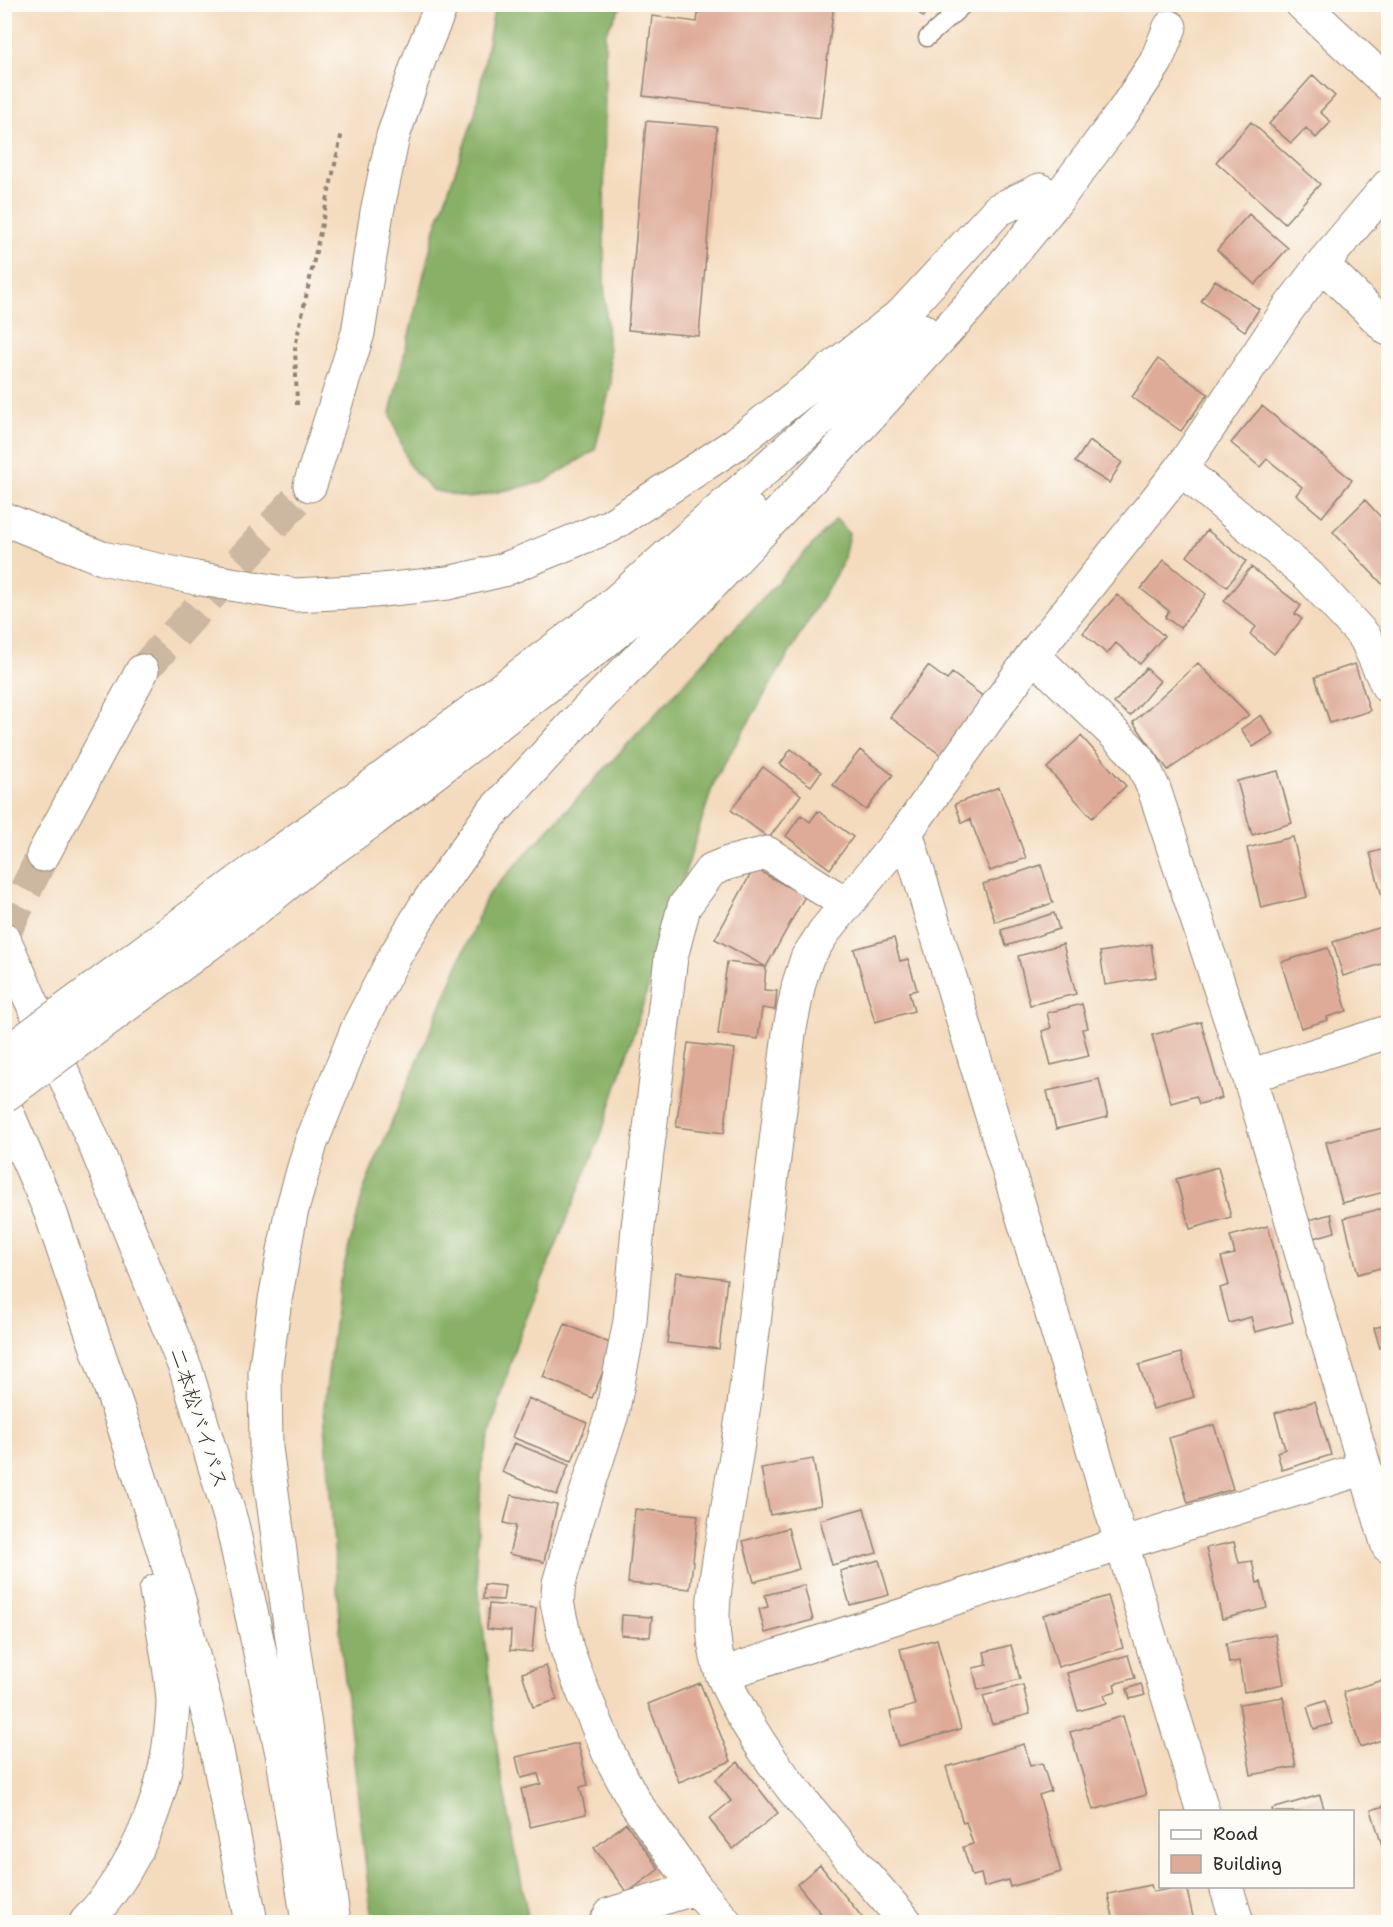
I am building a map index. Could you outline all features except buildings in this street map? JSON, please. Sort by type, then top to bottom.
[{"type":"main road","points":[[310,485],[358,333],[375,224],[393,136],[420,57],[442,4]]},
{"type":"main road","points":[[1302,4],[1389,84]]},
{"type":"main road","points":[[4,1055],[364,792],[603,613],[921,330],[981,264],[1177,16]]},
{"type":"main road","points":[[334,1923],[266,1448],[265,1373],[275,1300],[291,1213],[311,1143],[360,1024],[395,956],[424,908],[490,815],[589,708],[722,573],[930,350],[1056,201],[1123,112],[1156,62],[1177,16]]},
{"type":"main road","points":[[906,1923],[797,1793],[769,1756],[722,1674],[714,1638],[713,1593],[745,1395],[789,1033],[799,983],[807,958],[824,932],[906,832],[1033,655],[1181,469],[1288,309],[1322,264],[1389,186]]},
{"type":"main road","points":[[4,519],[102,558],[196,579],[295,595],[373,591],[448,583],[503,570],[610,526],[734,445],[903,313],[998,210],[1040,190]]},
{"type":"main road","points":[[1322,264],[1389,329]]},
{"type":"main road","points":[[4,1096],[256,909],[314,862],[373,820],[601,645],[726,537],[873,391],[930,350]]},
{"type":"main road","points":[[1181,469],[1309,576],[1365,637],[1389,687]]},
{"type":"main road","points":[[1033,655],[1131,750],[1143,765],[1154,789],[1249,1076],[1389,1546]]},
{"type":"main road","points":[[43,855],[142,671]]},
{"type":"main road","points":[[906,832],[1202,1810]]},
{"type":"main road","points":[[725,1923],[696,1888],[636,1804],[598,1731],[567,1649],[557,1602],[559,1583],[612,1414],[630,1321],[671,957],[684,907],[711,870],[767,853],[846,904]]},
{"type":"main road","name":"二本松バイパス","points":[[4,939],[95,1144],[186,1370],[232,1524],[284,1758],[308,1923]]},
{"type":"main road","points":[[1249,1076],[1389,1032]]},
{"type":"main road","points":[[4,1105],[50,1211],[123,1424],[178,1596],[215,1741],[251,1923]]},
{"type":"main road","points":[[86,1923],[117,1883],[143,1836],[158,1797],[169,1756],[173,1702],[162,1618],[123,1424]]},
{"type":"main road","points":[[722,1674],[1121,1544],[1365,1468]]},
{"type":"main road","points":[[606,1923],[611,1914],[696,1888]]},
{"type":"main road","points":[[1226,1888],[1237,1923]]},
{"type":"lane","points":[[927,38],[965,4]]},
{"type":"path","points":[[298,412],[295,347],[342,132]]},
{"type":"green space","points":[[495,5],[622,5],[605,33],[604,282],[611,384],[595,450],[544,482],[469,498],[432,490],[409,465],[390,413],[435,229],[475,114]]},
{"type":"green space","points":[[836,519],[849,533],[843,562],[715,779],[601,1135],[516,1344],[482,1463],[476,1566],[499,1764],[529,1922],[372,1922],[341,1645],[324,1407],[339,1285],[365,1186],[487,896]]},
{"type":"tunnel","points":[[142,671],[310,485]]},
{"type":"tunnel","points":[[4,934],[43,855]]}]
